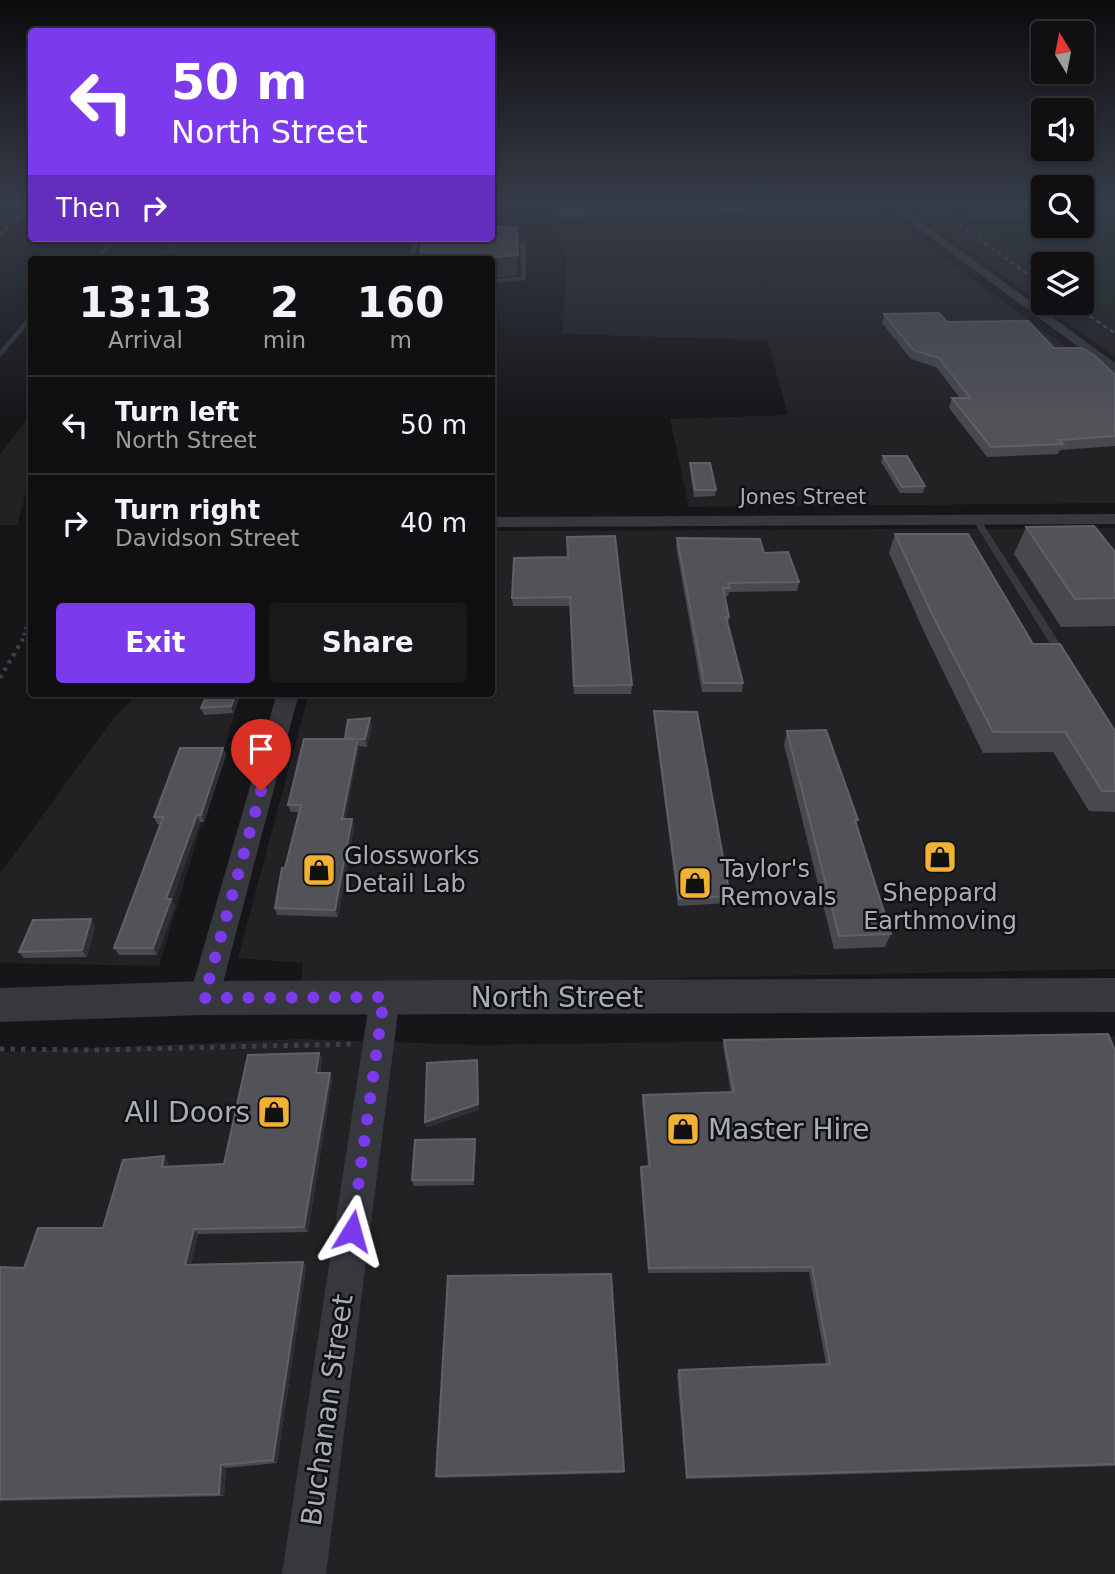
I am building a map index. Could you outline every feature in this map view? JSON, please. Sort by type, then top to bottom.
[{"type":"street","points":[[986,274],[1115,370]]},
{"type":"street","name":"Jones Street","points":[[495,522],[1115,519]]},
{"type":"street","points":[[204,998],[287,697]]},
{"type":"street","name":"North Street","points":[[0,1005],[204,998],[1115,995]]},
{"type":"street","name":"Buchanan Street","points":[[304,1574],[384,997]]},
{"type":"lane","points":[[495,281],[524,279],[524,274]]},
{"type":"lane","points":[[976,519],[1071,670]]},
{"type":"path","points":[[0,678],[25,635],[28,623]]},
{"type":"path","points":[[0,1049],[378,1045]]},
{"type":"shaded area","points":[[566,274],[967,274],[1115,383],[1115,503],[689,507],[670,419],[788,415],[767,340],[562,334]]},
{"type":"shaded area","points":[[1001,274],[1031,274],[1031,296]]},
{"type":"shaded area","points":[[1094,274],[1115,274],[1115,319],[1094,305]]},
{"type":"shaded area","points":[[1094,305],[1115,319],[1115,357],[1057,315],[1094,315]]},
{"type":"shaded area","points":[[28,418],[28,486],[17,525],[0,525],[0,454]]},
{"type":"shaded area","points":[[1115,528],[1115,969],[301,986],[303,963],[238,958],[308,697],[495,697],[495,531]]},
{"type":"shaded area","points":[[135,697],[240,697],[159,966],[0,963],[0,874],[113,719]]},
{"type":"shaded area","points":[[1115,1036],[1115,1574],[0,1574],[0,1052],[300,1039],[479,1045]]},
{"type":"building","points":[[939,313],[947,322],[1028,321],[1054,348],[1082,348],[1094,355],[1115,375],[1115,436],[1059,440],[1063,444],[991,447],[952,398],[970,398],[939,358],[913,350],[884,314]]},
{"type":"building","points":[[883,456],[907,456],[925,486],[902,487]]},
{"type":"building","points":[[690,463],[710,463],[716,490],[695,490]]},
{"type":"building","points":[[1094,526],[1115,552],[1115,598],[1075,599],[1026,527]]},
{"type":"building","points":[[895,534],[968,534],[1033,644],[1060,644],[1115,731],[1115,791],[1102,791],[1065,732],[993,732],[932,614]]},
{"type":"building","points":[[615,536],[632,685],[574,686],[570,597],[512,598],[514,558],[568,557],[567,537]]},
{"type":"building","points":[[677,538],[760,539],[764,553],[788,552],[799,582],[728,583],[730,588],[723,588],[729,617],[726,617],[743,683],[704,683]]},
{"type":"building","points":[[206,697],[234,697],[231,706],[201,708]]},
{"type":"building","points":[[654,711],[697,712],[730,896],[679,899]]},
{"type":"building","points":[[370,718],[365,739],[358,739],[342,819],[352,819],[335,910],[275,908],[282,868],[285,868],[301,805],[288,805],[304,739],[356,739],[345,738],[348,720]]},
{"type":"building","points":[[826,730],[858,820],[855,820],[891,934],[839,936],[787,731]]},
{"type":"building","points":[[180,748],[223,748],[201,815],[197,815],[166,899],[171,899],[153,948],[114,948],[163,817],[154,817]]},
{"type":"building","points":[[91,919],[82,950],[19,952],[33,920]]},
{"type":"building","points":[[1108,1034],[1115,1051],[1115,1464],[687,1477],[679,1370],[830,1364],[812,1267],[649,1268],[641,1167],[650,1166],[643,1095],[734,1092],[724,1040]]},
{"type":"building","points":[[319,1053],[316,1073],[330,1073],[304,1227],[194,1229],[185,1265],[303,1262],[273,1460],[221,1465],[219,1494],[0,1499],[0,1267],[24,1268],[38,1228],[103,1228],[123,1160],[164,1156],[162,1167],[224,1164],[248,1055]]},
{"type":"building","points":[[477,1060],[478,1104],[425,1122],[427,1063]]},
{"type":"building","points":[[475,1139],[473,1180],[412,1180],[415,1140]]},
{"type":"building","points":[[611,1274],[624,1471],[436,1476],[448,1276]]},
{"type":"waterway","points":[[0,354],[28,321]]},
{"type":"railway","points":[[1088,315],[1115,333]]},
{"type":"place","name":"Sheppard Earthmoving","points":[[940,857]]},
{"type":"place","name":"Glossworks Detail Lab","points":[[319,870]]},
{"type":"place","name":"Taylor's Removals","points":[[695,883]]},
{"type":"place","name":"All Doors","points":[[274,1112]]},
{"type":"place","name":"Master Hire","points":[[683,1129]]},
{"type":"route","points":[[261,791],[204,998],[384,997],[352,1231]]}]
